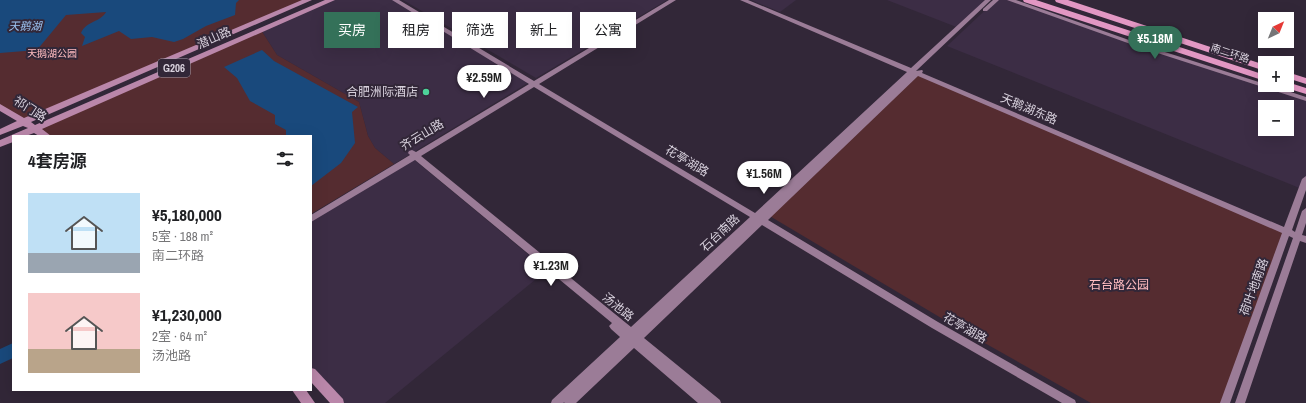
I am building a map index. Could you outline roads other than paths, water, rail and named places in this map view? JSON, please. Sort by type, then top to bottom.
[{"type":"highway","name":"南二环路","points":[[1027,0],[1258,76]]},
{"type":"highway","name":"南二环路","points":[[1059,0],[1258,66]]},
{"type":"highway","points":[[1127,33],[1182,59]]},
{"type":"highway","points":[[1294,77],[1306,81]]},
{"type":"highway","points":[[1294,87],[1306,91]]},
{"type":"main road","name":"潜山路","points":[[2,129],[24,122],[308,0]]},
{"type":"main road","name":"潜山路","points":[[20,135],[330,0]]},
{"type":"main road","name":"祁门路","points":[[0,107],[45,135]]},
{"type":"main road","points":[[2,129],[12,136]]},
{"type":"main road","points":[[0,144],[12,138]]},
{"type":"main road","points":[[312,374],[338,403]]},
{"type":"main road","points":[[299,391],[309,403]]},
{"type":"street","name":"花亭湖路","points":[[395,0],[934,324],[1071,403]]},
{"type":"street","points":[[533,83],[667,0]]},
{"type":"street","points":[[312,218],[412,156],[673,0]]},
{"type":"street","name":"天鹅湖东路","points":[[743,0],[1096,149],[1302,239]]},
{"type":"street","name":"石台南路","points":[[914,73],[988,0]]},
{"type":"street","name":"石台南路","points":[[569,403],[632,338],[759,218],[914,73],[996,0]]},
{"type":"street","points":[[1010,0],[1306,100]]},
{"type":"street","name":"齐云山路","points":[[312,213],[412,156]]},
{"type":"street","name":"汤池路","points":[[412,156],[632,338],[716,403]]},
{"type":"street","name":"荷叶地南路","points":[[1225,403],[1306,179]]},
{"type":"street","name":"荷叶地南路","points":[[1240,403],[1302,239],[1306,211]]},
{"type":"street","name":"石台南路","points":[[556,403],[632,338]]},
{"type":"street","name":"汤池路","points":[[632,338],[706,403]]},
{"type":"water","name":"天鹅湖","points":[[0,0],[239,0],[236,3],[235,15],[206,26],[183,39],[174,42],[152,37],[131,39],[119,31],[82,46],[85,37],[81,33],[83,29],[101,18],[106,12],[66,15],[37,50],[0,53]]},
{"type":"water","points":[[262,50],[274,61],[358,107],[352,112],[355,143],[341,163],[312,185],[312,135],[286,135],[286,130],[275,124],[275,115],[250,101],[237,78],[224,67]]},
{"type":"waterway","points":[[0,357],[12,351]]},
{"type":"place","name":"合肥洲际酒店","points":[[426,92]]},
{"type":"park label","name":"天鹅湖公园","points":[[52,53]]},
{"type":"park label","name":"石台路公园","points":[[1119,285]]}]
